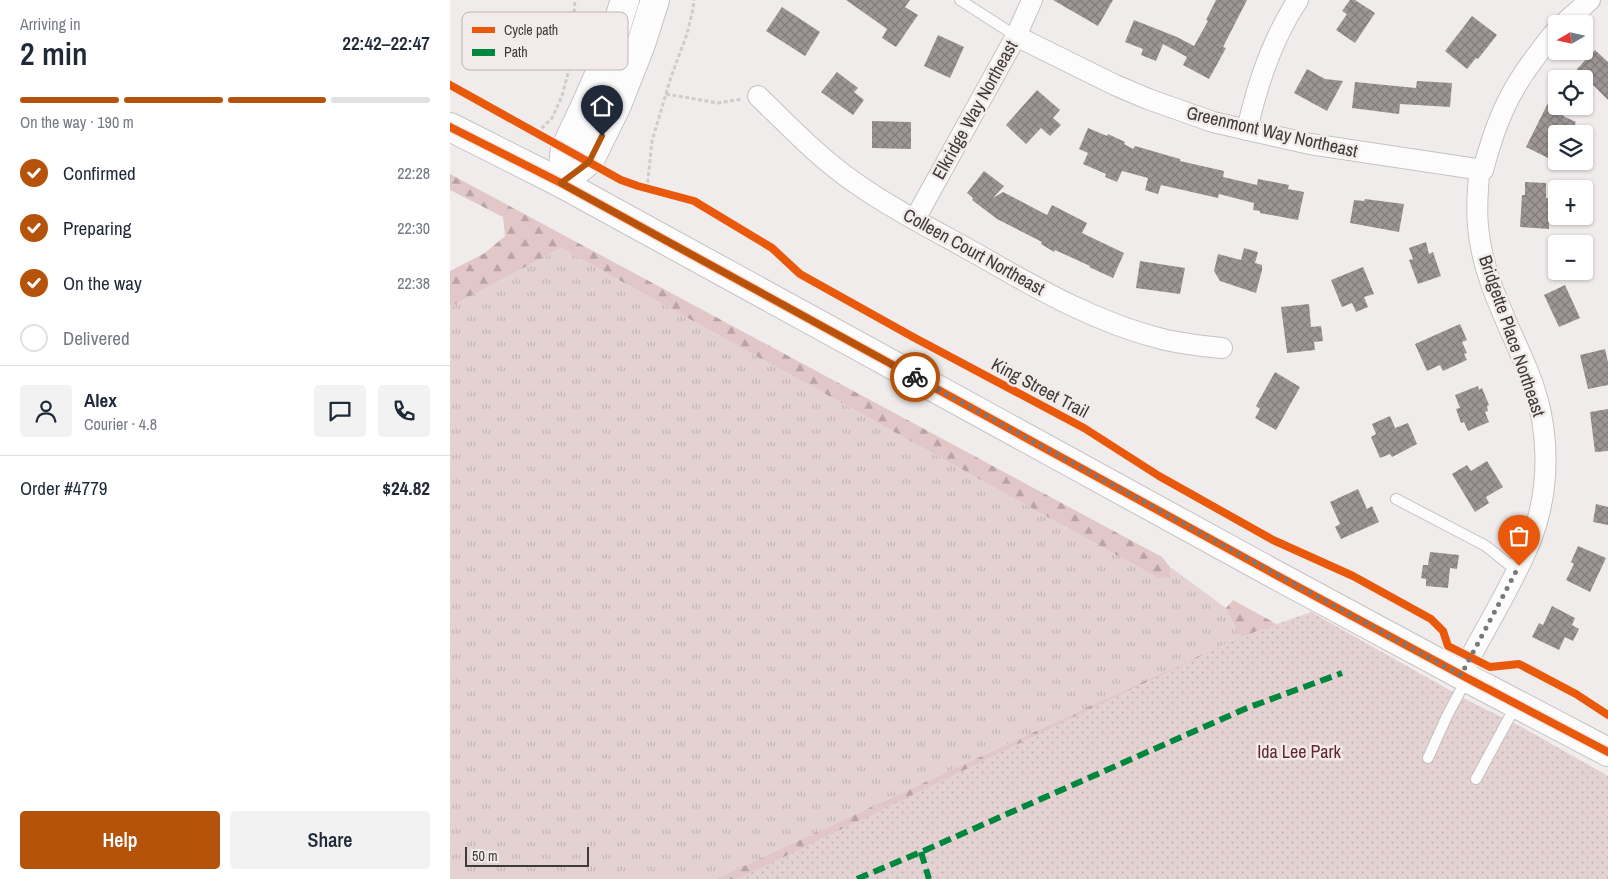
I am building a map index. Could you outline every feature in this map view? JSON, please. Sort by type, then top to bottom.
[{"type":"main road","points":[[621,12],[625,0]]},
{"type":"main road","points":[[561,183],[590,160],[617,104],[641,44],[655,0]]},
{"type":"main road","points":[[561,183],[565,148],[601,70]]},
{"type":"main road","points":[[450,127],[561,183],[1516,705],[1608,752]]},
{"type":"street","name":"Elkridge Way Northeast","points":[[914,219],[1016,36],[1032,0]]},
{"type":"street","points":[[1247,130],[1254,100],[1266,65],[1298,0]]},
{"type":"street","points":[[1573,15],[1590,0]]},
{"type":"street","name":"Greenmont Way Northeast","points":[[1016,36],[1115,85],[1213,122],[1318,145],[1483,170]]},
{"type":"street","name":"Bridgette Place Northeast","points":[[1464,676],[1528,546],[1540,508],[1545,475],[1546,450],[1541,412],[1528,371],[1492,287],[1482,252],[1477,202],[1479,173],[1483,170],[1498,120],[1521,74],[1548,41]]},
{"type":"street","name":"Colleen Court Northeast","points":[[758,96],[808,146],[887,204],[1036,288],[1088,314],[1138,333],[1188,344],[1222,348]]},
{"type":"lane","points":[[960,0],[1016,36]]},
{"type":"lane","points":[[1396,500],[1486,546],[1517,571]]},
{"type":"lane","points":[[1428,758],[1464,676]]},
{"type":"lane","points":[[1476,779],[1516,705]]},
{"type":"path","points":[[638,186],[651,190],[652,141],[687,34],[694,0]]},
{"type":"path","points":[[538,133],[552,118],[562,96],[569,70]]},
{"type":"path","points":[[666,94],[718,103],[758,96]]},
{"type":"path","points":[[530,129],[565,148]]},
{"type":"green space","points":[[450,174],[1162,557],[1170,567],[1170,578],[1158,578],[561,248],[450,307],[450,271],[485,253],[505,236],[503,217],[450,190]]},
{"type":"green space","points":[[561,248],[1158,578],[1170,578],[1170,567],[1226,608],[1240,637],[715,879],[450,879],[450,307]]},
{"type":"green space","points":[[1233,600],[1280,626],[775,879],[715,879],[1240,637],[1226,608]]},
{"type":"green space","name":"Ida Lee Park","points":[[1311,612],[1469,701],[1522,727],[1608,776],[1608,879],[738,879],[1240,637]]},
{"type":"building","points":[[846,0],[910,0],[905,7],[918,15],[896,47],[882,38],[887,29]]},
{"type":"building","points":[[1053,0],[1113,0],[1098,26]]},
{"type":"building","points":[[1216,0],[1247,0],[1223,47],[1226,48],[1209,79],[1183,65],[1187,57],[1163,44],[1156,61],[1141,55],[1143,49],[1125,42],[1134,20],[1194,46],[1208,21],[1206,20]]},
{"type":"building","points":[[1350,0],[1355,0],[1375,13],[1355,43],[1336,30],[1347,14],[1342,11]]},
{"type":"building","points":[[782,7],[820,32],[805,56],[766,31]]},
{"type":"building","points":[[1472,16],[1497,35],[1478,59],[1476,58],[1467,69],[1445,51]]},
{"type":"building","points":[[938,35],[964,47],[950,78],[924,66]]},
{"type":"building","points":[[1595,50],[1608,62],[1608,100],[1593,85],[1593,70],[1577,69],[1586,60],[1593,60],[1593,52]]},
{"type":"building","points":[[1307,69],[1325,79],[1343,81],[1327,111],[1294,93]]},
{"type":"building","points":[[837,72],[858,88],[854,92],[864,100],[853,115],[821,92]]},
{"type":"building","points":[[1417,81],[1452,83],[1450,107],[1400,104],[1399,114],[1352,108],[1355,82],[1416,88]]},
{"type":"building","points":[[1037,90],[1060,110],[1053,118],[1061,125],[1050,136],[1041,128],[1026,144],[1006,125]]},
{"type":"building","points":[[1548,103],[1548,115],[1564,115],[1576,122],[1574,125],[1548,125],[1548,158],[1526,147]]},
{"type":"building","points":[[872,121],[911,122],[911,149],[872,148]]},
{"type":"building","points":[[1088,128],[1107,136],[1108,134],[1125,142],[1124,144],[1133,149],[1135,146],[1180,159],[1180,161],[1224,171],[1223,177],[1257,185],[1258,179],[1289,185],[1288,189],[1304,192],[1298,220],[1260,213],[1260,211],[1253,210],[1254,203],[1219,194],[1218,198],[1161,185],[1158,194],[1145,190],[1148,178],[1122,171],[1117,182],[1105,177],[1106,174],[1083,164],[1088,153],[1079,149]]},
{"type":"building","points":[[984,171],[1004,186],[993,198],[1003,192],[1047,215],[1052,205],[1087,223],[1082,233],[1124,253],[1113,278],[1055,250],[1054,252],[1041,244],[1042,242],[997,219],[972,200],[973,198],[967,193]]},
{"type":"building","points":[[1525,182],[1546,183],[1549,229],[1520,227],[1522,195],[1525,195]]},
{"type":"building","points":[[1365,199],[1404,204],[1399,232],[1350,223],[1354,200],[1364,201]]},
{"type":"building","points":[[1426,242],[1429,254],[1433,252],[1441,276],[1418,284],[1409,260],[1413,259],[1409,248]]},
{"type":"building","points":[[1244,248],[1258,252],[1255,263],[1262,265],[1256,293],[1220,281],[1214,271],[1218,254],[1241,260]]},
{"type":"building","points":[[1140,261],[1185,268],[1180,294],[1136,288]]},
{"type":"building","points":[[1363,267],[1374,294],[1364,297],[1368,307],[1356,312],[1352,303],[1342,307],[1331,280]]},
{"type":"building","points":[[1565,285],[1580,318],[1559,327],[1544,295]]},
{"type":"building","points":[[1309,304],[1311,327],[1321,326],[1323,341],[1314,342],[1315,350],[1287,353],[1281,307]]},
{"type":"building","points":[[1460,324],[1467,340],[1462,342],[1467,353],[1464,354],[1467,360],[1443,371],[1440,365],[1427,371],[1415,344]]},
{"type":"building","points":[[1605,349],[1608,362],[1608,385],[1588,389],[1580,355]]},
{"type":"building","points":[[1275,372],[1300,387],[1276,430],[1255,418],[1260,409],[1256,406]]},
{"type":"building","points":[[1478,386],[1479,390],[1482,388],[1489,405],[1487,406],[1488,411],[1485,412],[1489,422],[1468,431],[1464,422],[1461,423],[1456,409],[1460,408],[1455,395]]},
{"type":"building","points":[[1608,409],[1608,451],[1595,452],[1590,412]]},
{"type":"building","points":[[1390,416],[1395,428],[1408,423],[1417,444],[1392,457],[1390,454],[1380,458],[1371,437],[1376,434],[1372,424]]},
{"type":"building","points":[[1487,461],[1503,487],[1486,497],[1489,503],[1475,512],[1452,474],[1467,465],[1471,471]]},
{"type":"building","points":[[1358,489],[1367,509],[1372,506],[1379,522],[1341,539],[1335,527],[1340,524],[1330,502]]},
{"type":"building","points":[[1596,504],[1608,507],[1608,525],[1593,522]]},
{"type":"building","points":[[1578,546],[1606,558],[1590,592],[1566,580],[1574,564],[1571,562]]},
{"type":"building","points":[[1430,552],[1459,555],[1457,569],[1450,568],[1448,588],[1426,586],[1426,579],[1421,578],[1423,565],[1428,565]]},
{"type":"building","points":[[1552,606],[1575,618],[1572,625],[1579,629],[1573,641],[1565,637],[1559,650],[1532,637],[1539,623],[1543,625]]},
{"type":"marked path","points":[[857,879],[1247,708],[1342,673]]},
{"type":"marked path","points":[[921,852],[929,879]]},
{"type":"cycle path","name":"King Street Trail","points":[[450,85],[621,180],[694,201],[772,248],[800,274],[913,337],[1084,428],[1159,476],[1273,540],[1353,576],[1431,619],[1443,631],[1448,646],[1490,667],[1519,664],[1576,694],[1608,715]]},
{"type":"cycle path","points":[[450,127],[561,183],[1276,575],[1608,752]]},
{"type":"way so far","points":[[915,377],[1461,675],[1519,566]]},
{"type":"route","points":[[602,136],[589,162],[561,183],[915,377]]}]
